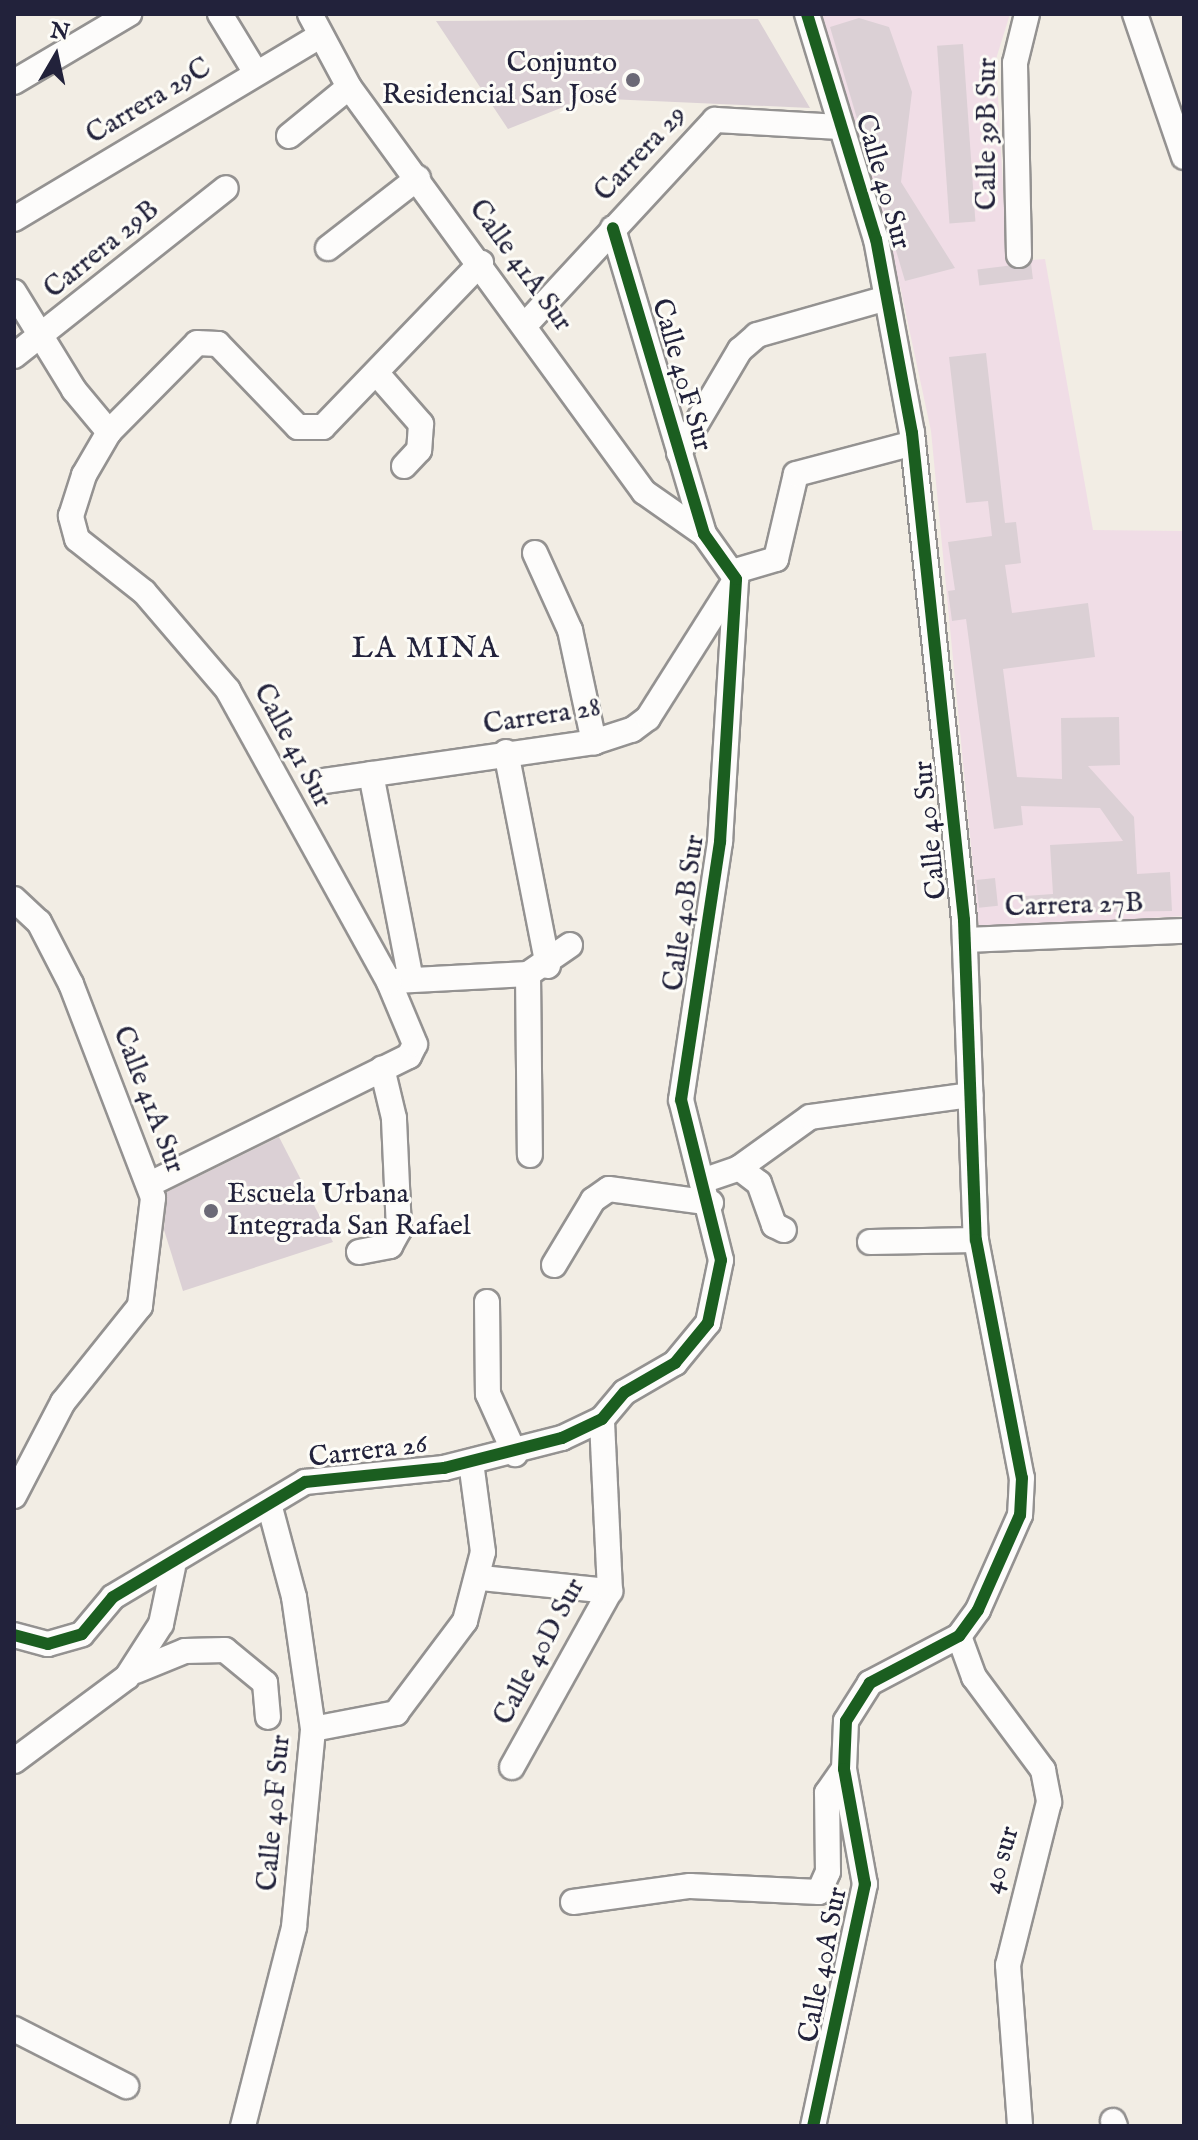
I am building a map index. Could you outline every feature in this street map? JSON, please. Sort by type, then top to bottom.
[{"type":"street","points":[[14,82],[129,14]]},
{"type":"street","points":[[220,14],[256,73]]},
{"type":"street","name":"Calle 41A Sur","points":[[310,14],[317,38],[349,87],[527,323],[644,492],[704,534]]},
{"type":"street","name":"Calle 40 Sur","points":[[807,14],[887,298],[913,443],[966,940],[976,1240],[1022,1478],[1005,1558],[959,1636]]},
{"type":"street","name":"Calle 39B Sur","points":[[1019,255],[1015,63],[1027,14]]},
{"type":"street","points":[[1135,14],[1184,157]]},
{"type":"street","points":[[1148,14],[1157,72]]},
{"type":"street","name":"Carrera 29C","points":[[14,219],[317,38]]},
{"type":"street","points":[[289,136],[349,87]]},
{"type":"street","name":"Carrera 29","points":[[527,323],[715,120],[841,127]]},
{"type":"street","points":[[328,248],[418,178]]},
{"type":"street","name":"Carrera 29B","points":[[14,356],[226,188]]},
{"type":"street","name":"Calle 40F Sur","points":[[613,228],[704,534]]},
{"type":"street","points":[[14,292],[40,338],[109,432],[190,347],[207,341],[255,378],[298,427],[323,427],[379,376],[481,263]]},
{"type":"street","points":[[679,453],[740,350],[757,335],[887,298]]},
{"type":"street","points":[[379,376],[421,424],[419,450],[404,466]]},
{"type":"street","name":"Calle 41 Sur","points":[[109,432],[84,475],[72,529],[90,555],[144,592],[228,690],[400,980],[411,1030],[409,1056],[382,1068]]},
{"type":"street","points":[[704,534],[734,575],[776,559],[790,478],[913,443]]},
{"type":"street","points":[[535,553],[570,630],[594,742]]},
{"type":"street","name":"Carrera 28","points":[[324,781],[506,752],[594,742],[648,718],[734,575]]},
{"type":"street","name":"Calle 40B Sur","points":[[717,1301],[721,1260],[681,1100],[720,842],[734,575]]},
{"type":"street","points":[[506,752],[538,970],[530,1155]]},
{"type":"street","points":[[371,774],[400,980],[538,970],[570,945]]},
{"type":"street","name":"Calle 41A Sur","points":[[14,899],[39,922],[71,984],[150,1184],[140,1306],[63,1402],[14,1496]]},
{"type":"street","name":"Carrera 27B","points":[[966,940],[1184,931]]},
{"type":"street","points":[[150,1184],[382,1068],[394,1118],[399,1230],[390,1246],[359,1252]]},
{"type":"street","points":[[554,1265],[593,1200],[609,1189],[706,1192],[810,1117],[970,1095]]},
{"type":"street","points":[[739,1168],[759,1183],[774,1225],[784,1230]]},
{"type":"street","points":[[870,1242],[976,1240]]},
{"type":"street","name":"Carrera 26","points":[[14,1635],[63,1643],[82,1634],[113,1597],[173,1567],[269,1504],[323,1476],[471,1462],[515,1454],[602,1419],[625,1392],[690,1350],[717,1301]]},
{"type":"street","points":[[487,1302],[488,1394],[515,1454]]},
{"type":"street","name":"Calle 40D Sur","points":[[512,1767],[610,1591],[602,1419]]},
{"type":"street","points":[[313,1729],[396,1713],[450,1644],[481,1578],[471,1462]]},
{"type":"street","name":"Calle 40F Sur","points":[[243,2126],[294,1927],[313,1729],[297,1612],[269,1504]]},
{"type":"street","points":[[127,1677],[161,1624],[173,1567]]},
{"type":"street","points":[[481,1578],[610,1591]]},
{"type":"street","name":"Calle 40A Sur","points":[[813,2126],[865,1884],[844,1769],[846,1721],[870,1683],[959,1636]]},
{"type":"street","name":"40 sur","points":[[959,1636],[974,1677],[1043,1770],[1049,1802],[1008,1965],[1020,2126]]},
{"type":"street","points":[[14,1761],[127,1677],[164,1656],[225,1650],[265,1683],[268,1717]]},
{"type":"street","points":[[573,1902],[690,1886],[819,1892],[829,1861],[827,1793],[844,1769]]},
{"type":"street","points":[[14,2029],[126,2086]]},
{"type":"shaded area","points":[[816,14],[1010,14],[996,59],[1007,262],[1045,259],[1093,530],[1184,531],[1184,916],[979,928],[931,431],[900,286]]},
{"type":"building","points":[[859,18],[889,27],[912,92],[901,182],[955,268],[905,281],[830,27]]},
{"type":"building","name":"Conjunto Residencial San José","points":[[758,19],[810,108],[586,98],[508,129],[436,21]]},
{"type":"building","points":[[963,44],[975,222],[949,223],[937,46]]},
{"type":"building","points":[[1031,263],[1033,279],[979,285],[977,270]]},
{"type":"building","points":[[986,353],[1005,523],[1016,522],[1021,563],[1005,565],[1012,613],[1088,603],[1095,657],[1003,669],[1017,777],[1062,779],[1061,718],[1119,717],[1120,765],[1088,766],[1134,817],[1137,874],[1170,872],[1172,911],[1025,913],[1025,896],[1053,894],[1050,845],[1123,841],[1100,808],[1021,806],[1023,825],[994,829],[966,619],[952,621],[948,591],[955,590],[948,542],[992,536],[988,501],[966,503],[949,357]]},
{"type":"building","points":[[995,878],[998,906],[979,908],[976,880]]},
{"type":"building","name":"Escuela Urbana Integrada San Rafael","points":[[279,1137],[333,1242],[183,1291],[164,1230],[167,1192]]},
{"type":"cycle path","points":[[807,14],[876,239],[912,433],[964,920],[976,1240],[1022,1478],[1020,1515],[978,1610],[959,1636],[870,1683],[846,1721],[844,1769],[865,1884],[813,2126]]},
{"type":"cycle path","points":[[14,1635],[48,1644],[82,1634],[113,1597],[305,1482],[444,1468],[562,1438],[602,1419],[625,1392],[675,1363],[708,1323],[721,1260],[681,1100],[720,842],[736,579],[704,534],[613,228]]},
{"type":"place","name":"Conjunto Residencial San José","points":[[633,80]]},
{"type":"place","name":"Escuela Urbana Integrada San Rafael","points":[[211,1211]]},
{"type":"district","name":"LA MINA","points":[[426,649]]}]
